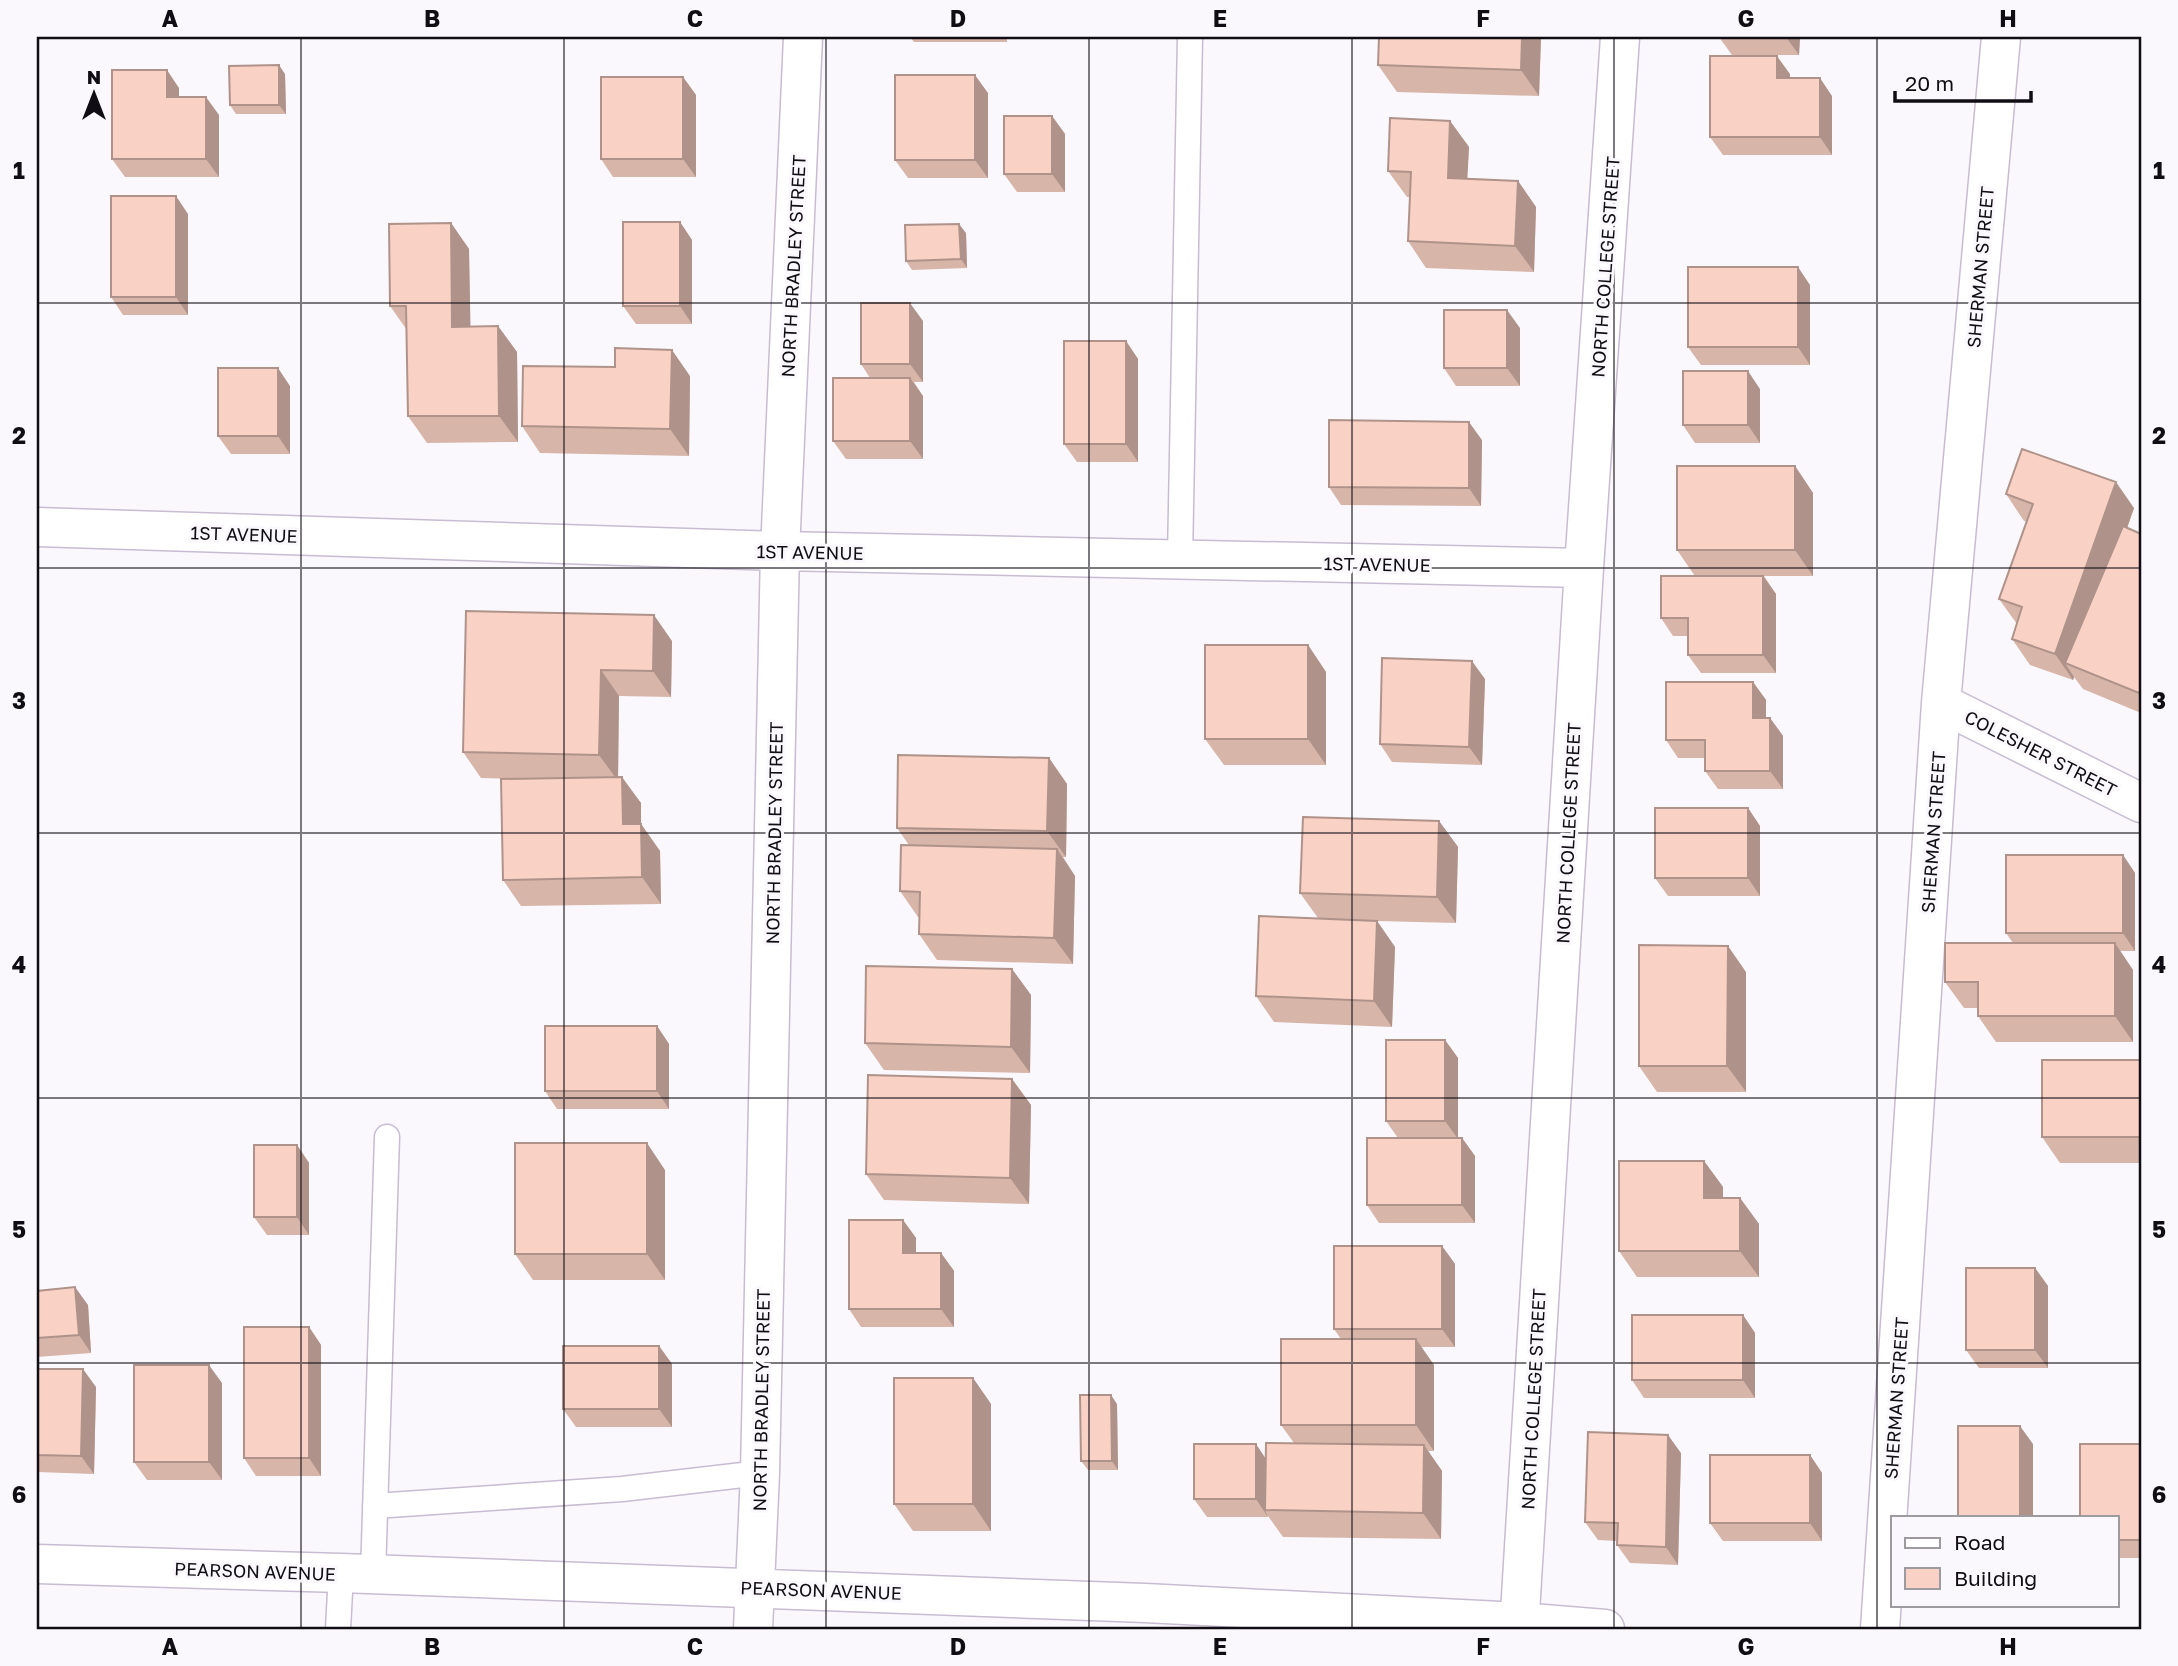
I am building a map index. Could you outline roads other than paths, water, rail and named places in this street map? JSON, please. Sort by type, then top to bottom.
[{"type":"street","name":"NORTH BRADLEY STREET","points":[[753,1629],[760,1473],[780,551],[803,37]]},
{"type":"street","name":"NORTH COLLEGE STREET","points":[[1519,1625],[1584,568],[1620,37]]},
{"type":"street","name":"SHERMAN STREET","points":[[1880,1629],[1941,703],[2001,37]]},
{"type":"street","name":"1ST AVENUE","points":[[37,527],[780,551],[1584,568]]},
{"type":"street","name":"COLESHER STREET","points":[[1941,703],[2141,803]]},
{"type":"street","name":"PEARSON AVENUE","points":[[37,1564],[756,1587],[1145,1603],[1605,1629]]},
{"type":"lane","points":[[1180,559],[1190,37]]},
{"type":"lane","points":[[338,1629],[357,1574],[375,1506],[387,1137]]},
{"type":"lane","points":[[375,1506],[622,1489],[760,1473]]}]
